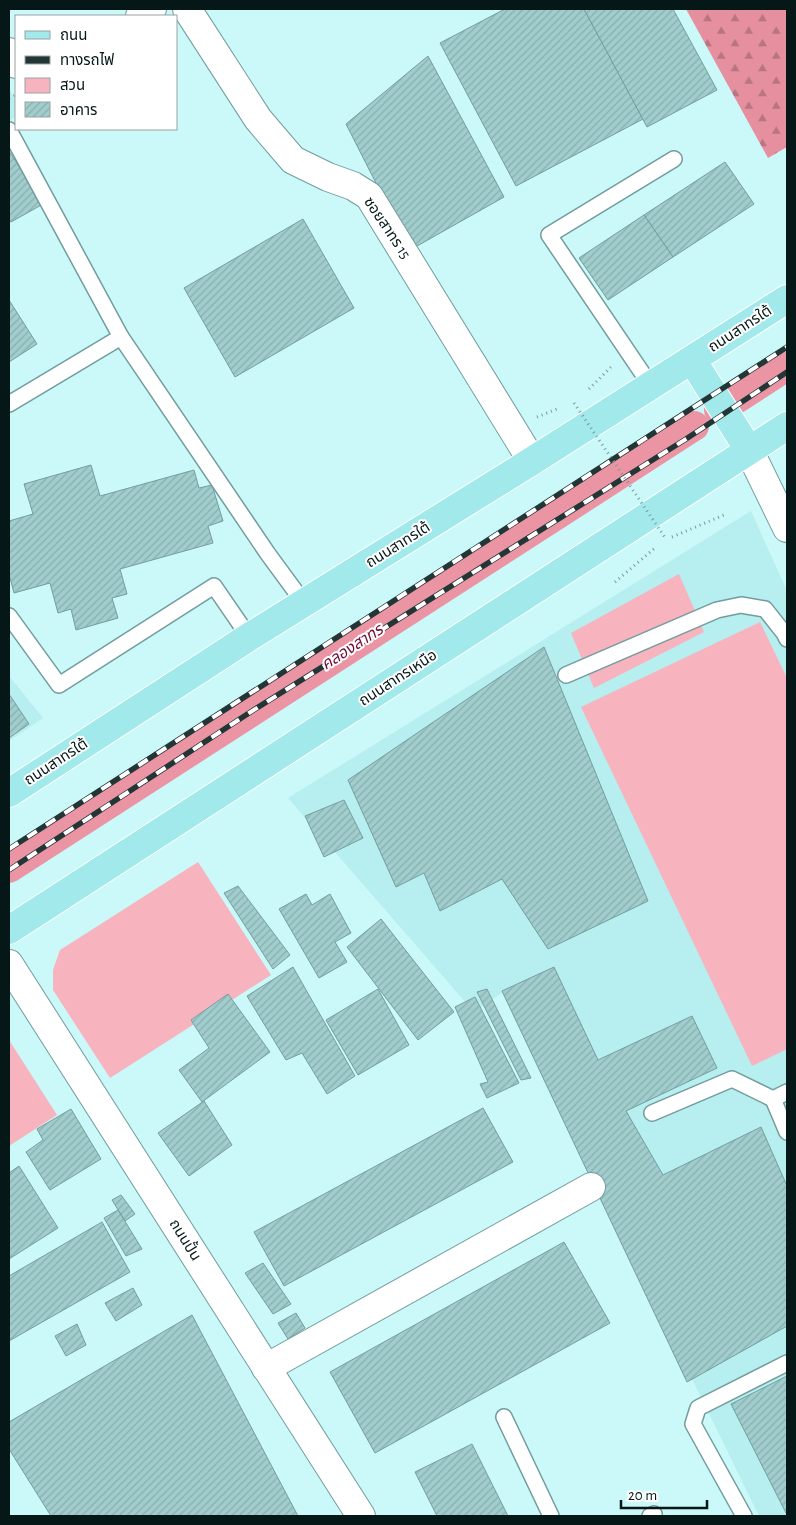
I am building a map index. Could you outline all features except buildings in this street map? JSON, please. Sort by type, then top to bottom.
[{"type":"main road","name":"ถนนสาทรใต้","points":[[9,792],[304,603],[651,386],[699,371],[787,299]]},
{"type":"main road","points":[[699,371],[744,442]]},
{"type":"main road","name":"ถนนสาทรเหนือ","points":[[9,930],[744,442],[787,426]]},
{"type":"street","name":"ซอยสาทร 15","points":[[187,9],[258,119],[293,160],[328,177],[353,186],[369,196],[532,461]]},
{"type":"street","points":[[744,442],[787,528]]},
{"type":"street","name":"ถนนปั้น","points":[[9,964],[361,1516]]},
{"type":"street","points":[[266,1368],[591,1187]]},
{"type":"lane","points":[[9,130],[121,337],[268,554],[304,603]]},
{"type":"lane","points":[[651,386],[549,235],[674,158]]},
{"type":"lane","points":[[9,404],[121,337]]},
{"type":"lane","points":[[9,616],[59,685],[214,586],[249,638]]},
{"type":"lane","points":[[566,675],[718,610],[741,605],[765,609],[786,634]]},
{"type":"lane","points":[[652,1113],[732,1078],[773,1099],[787,1132]]},
{"type":"lane","points":[[773,1099],[787,1092]]},
{"type":"lane","points":[[744,1516],[693,1424],[698,1408],[787,1363]]},
{"type":"lane","points":[[504,1417],[551,1516]]},
{"type":"path","points":[[586,391],[617,361]]},
{"type":"path","points":[[531,419],[574,403],[580,397]]},
{"type":"path","points":[[574,403],[666,539],[724,515]]},
{"type":"path","points":[[615,582],[658,545]]},
{"type":"shaded area","points":[[9,88],[15,100],[15,117],[9,121]]},
{"type":"shaded area","points":[[751,511],[787,591],[787,1516],[759,1516],[503,992],[474,1012],[288,798]]},
{"type":"shaded area","points":[[9,676],[43,718],[9,741]]},
{"type":"green space","points":[[686,9],[787,9],[787,147],[768,158]]},
{"type":"green space","points":[[679,574],[704,632],[594,688],[571,633]]},
{"type":"green space","points":[[760,622],[787,678],[787,1049],[752,1066],[581,707]]},
{"type":"green space","points":[[198,862],[271,975],[110,1078],[53,990],[53,970],[60,950]]},
{"type":"green space","points":[[9,1040],[57,1115],[9,1146]]},
{"type":"waterway","name":"คลองสาทร","points":[[719,410],[787,366]]},
{"type":"waterway","name":"คลองสาทร","points":[[9,868],[694,426]]},
{"type":"railway","points":[[9,849],[787,347]]},
{"type":"railway","points":[[9,870],[249,713],[686,439],[787,372]]}]
